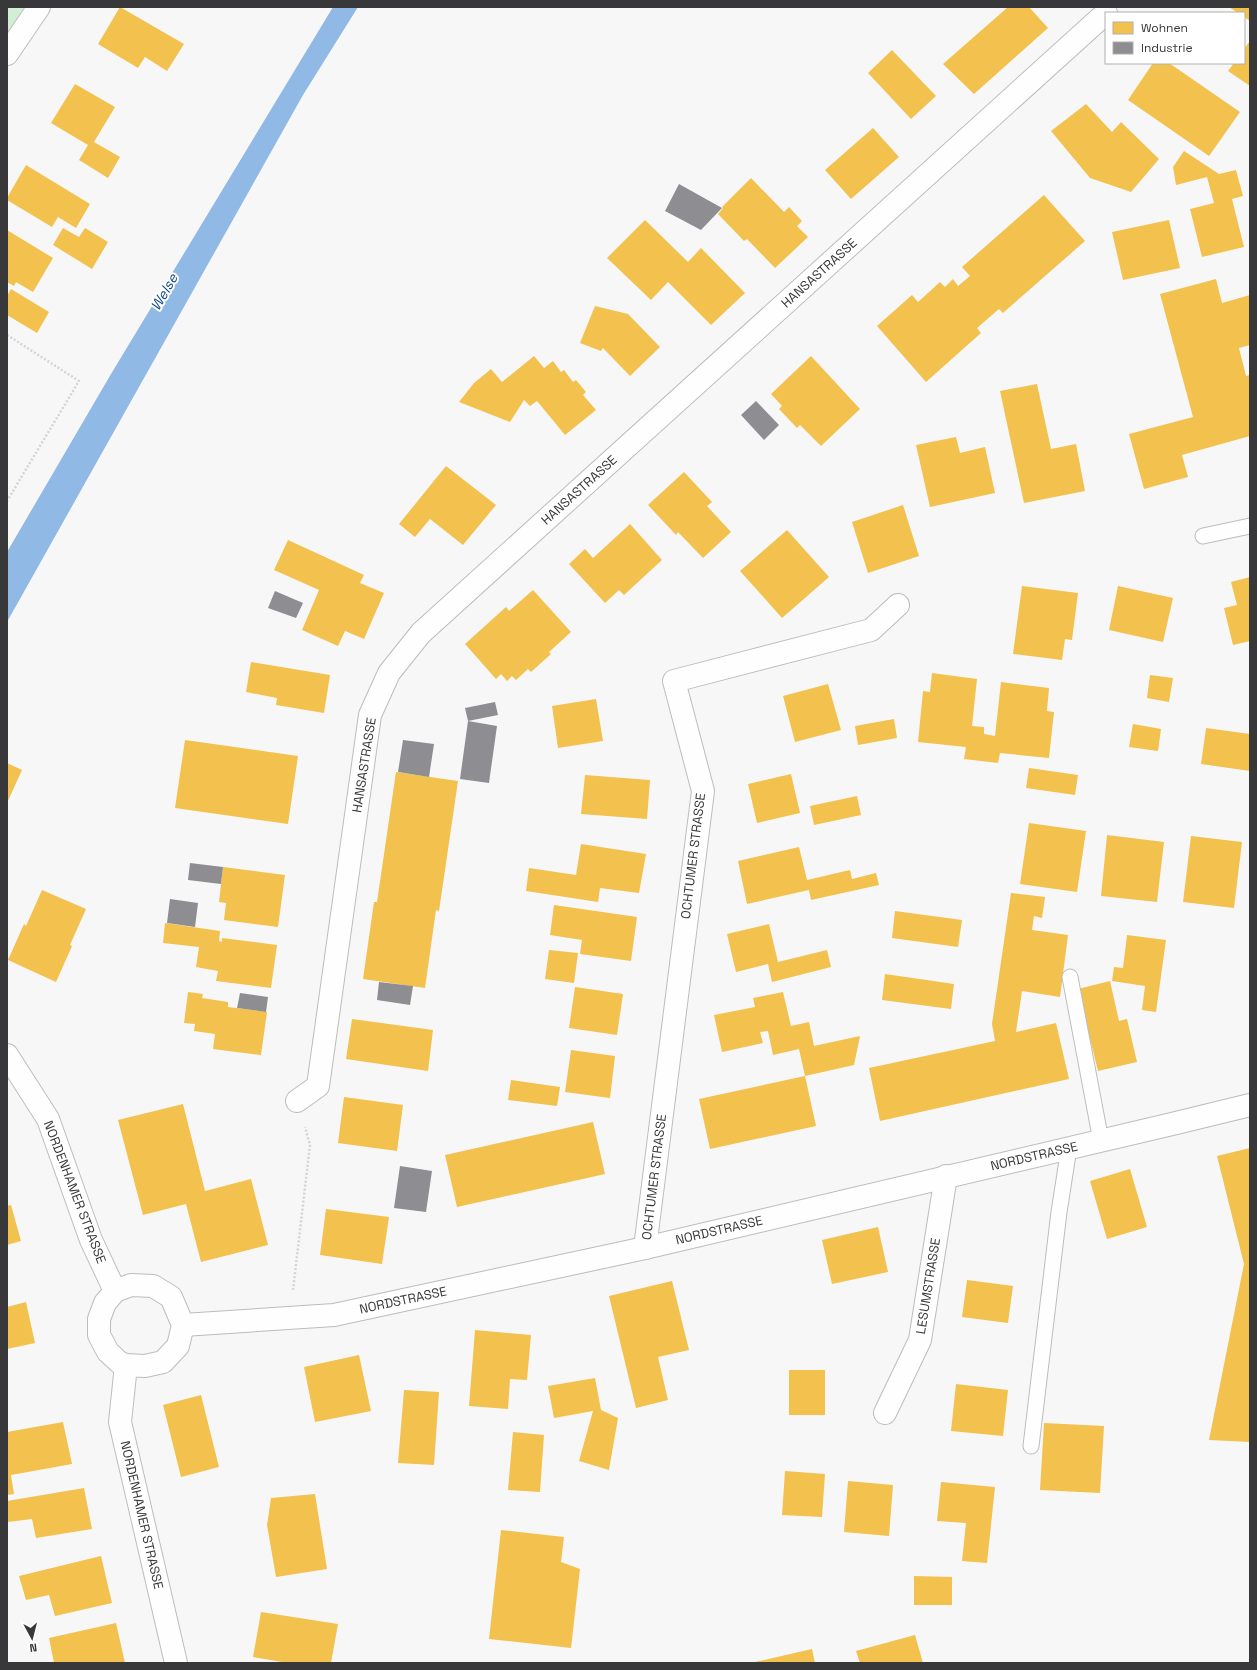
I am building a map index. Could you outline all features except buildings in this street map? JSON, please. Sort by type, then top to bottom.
[{"type":"street","points":[[7,54],[39,7]]},
{"type":"street","name":"HANSASTRASSE","points":[[297,1102],[318,1086],[370,715],[389,673],[421,633],[1105,14]]},
{"type":"street","name":"OCHTUMER STRASSE","points":[[645,1248],[702,791],[674,681],[871,630],[898,604]]},
{"type":"street","name":"NORDENHAMER STRASSE","points":[[7,1055],[48,1119],[91,1240],[115,1291]]},
{"type":"street","name":"NORDSTRASSE","points":[[183,1325],[334,1315],[645,1248],[1250,1105]]},
{"type":"street","name":"LESUMSTRASSE","points":[[885,1413],[920,1340],[946,1176]]},
{"type":"street","points":[[131,1285],[152,1286],[171,1297],[183,1325],[178,1346],[163,1362],[145,1366],[126,1365],[120,1363],[108,1352],[100,1335],[100,1319],[106,1303],[115,1291],[131,1285]]},
{"type":"street","name":"NORDENHAMER STRASSE","points":[[126,1365],[120,1422],[176,1663]]},
{"type":"lane","points":[[1203,536],[1250,526]]},
{"type":"lane","points":[[1070,977],[1101,1141]]},
{"type":"lane","points":[[1031,1446],[1059,1212],[1069,1148]]},
{"type":"path","points":[[7,335],[79,381],[7,501]]},
{"type":"path","points":[[287,1294],[293,1291],[310,1145],[297,1102]]},
{"type":"green space","points":[[7,7],[29,7],[7,40]]},
{"type":"water","name":"Welse","points":[[333,7],[358,7],[303,95],[7,622],[7,552],[111,374]]}]
